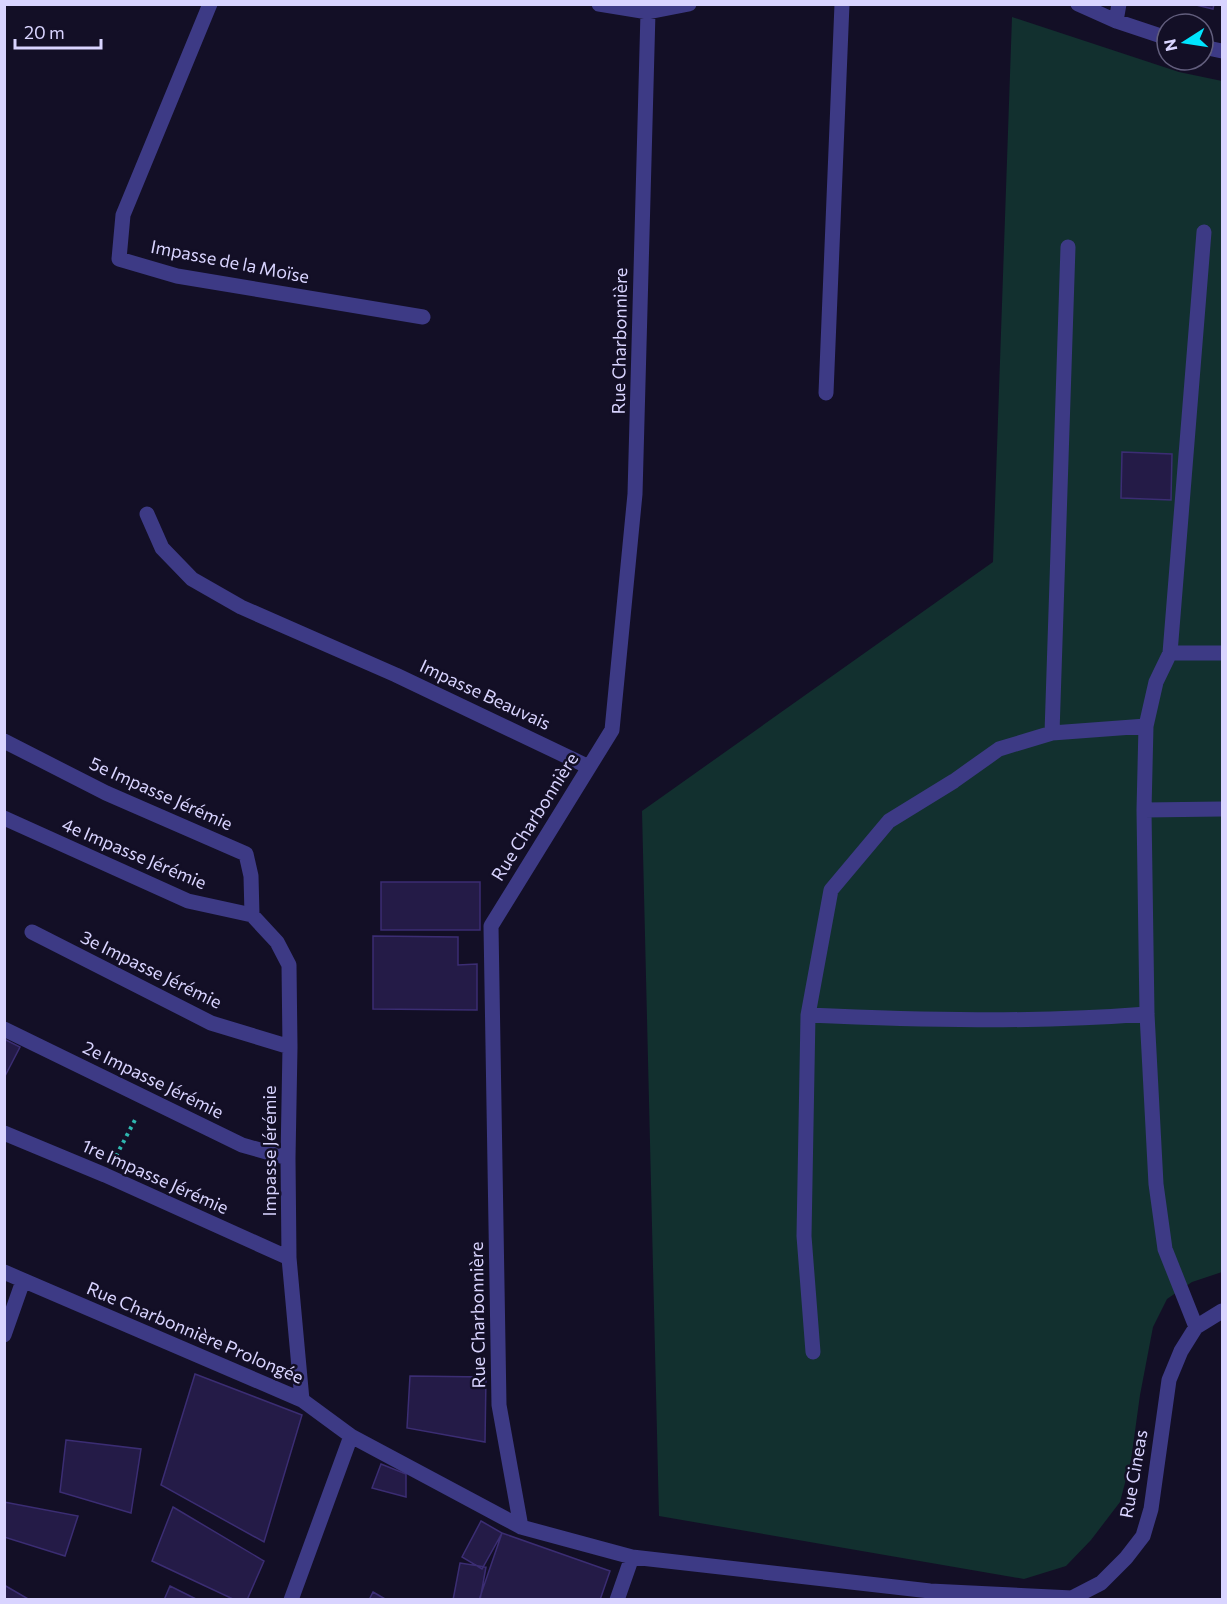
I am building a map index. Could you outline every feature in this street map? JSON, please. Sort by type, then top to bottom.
[{"type":"street","name":"Impasse de la Moïse","points":[[210,4],[123,215],[119,259],[177,276],[423,317]]},
{"type":"street","points":[[599,4],[648,12],[689,4]]},
{"type":"street","points":[[826,393],[842,4]]},
{"type":"street","points":[[1078,4],[1116,21],[1155,34]]},
{"type":"street","points":[[1116,21],[1119,4]]},
{"type":"street","name":"Rue Charbonnière","points":[[521,1527],[499,1405],[491,926],[612,730],[635,494],[648,12]]},
{"type":"street","points":[[1196,1327],[1165,1250],[1156,1184],[1147,1014],[1144,810],[1146,726],[1156,682],[1170,653],[1204,232]]},
{"type":"street","points":[[1052,733],[1068,247]]},
{"type":"street","name":"Impasse Beauvais","points":[[147,514],[162,548],[192,579],[241,606],[396,675],[589,767]]},
{"type":"street","points":[[1170,653],[1222,653]]},
{"type":"street","points":[[813,1352],[804,1236],[808,1015],[831,890],[889,821],[954,781],[999,749],[1052,733],[1146,726]]},
{"type":"street","name":"5e Impasse Jérémie","points":[[4,741],[106,793],[246,854],[251,876],[252,915]]},
{"type":"street","points":[[1144,810],[1222,809]]},
{"type":"street","name":"4e Impasse Jérémie","points":[[4,818],[188,902],[252,915]]},
{"type":"street","name":"Impasse Jérémie","points":[[252,915],[277,942],[289,965],[289,1258],[302,1400]]},
{"type":"street","name":"3e Impasse Jérémie","points":[[32,932],[211,1023],[290,1047]]},
{"type":"street","points":[[808,1015],[893,1019],[1078,1019],[1147,1014]]},
{"type":"street","name":"2e Impasse Jérémie","points":[[4,1029],[242,1145],[288,1158]]},
{"type":"street","name":"1re Impasse Jérémie","points":[[4,1133],[105,1175],[289,1258]]},
{"type":"street","name":"Rue Charbonnière Prolongée","points":[[4,1272],[302,1400],[351,1436],[521,1527]]},
{"type":"street","points":[[4,1335],[23,1281]]},
{"type":"street","name":"Rue Cineas","points":[[930,1595],[1072,1598],[1101,1583],[1126,1558],[1143,1536],[1151,1509],[1169,1380],[1181,1351],[1196,1327],[1222,1311]]},
{"type":"street","points":[[291,1599],[351,1436]]},
{"type":"street","points":[[521,1527],[632,1557],[930,1595]]},
{"type":"street","points":[[617,1599],[632,1557]]},
{"type":"path","points":[[105,1175],[147,1097]]},
{"type":"green space","points":[[1012,17],[1155,64],[1155,72],[1179,72],[1222,81],[1222,1272],[1192,1282],[1167,1299],[1153,1327],[1131,1460],[1120,1502],[1091,1540],[1066,1566],[1024,1579],[659,1516],[642,811],[993,562]]},
{"type":"building","points":[[1192,4],[1214,4],[1213,9]]},
{"type":"building","points":[[1122,452],[1172,454],[1171,500],[1121,498]]},
{"type":"building","points":[[381,882],[480,882],[480,930],[381,930]]},
{"type":"building","points":[[373,936],[458,937],[458,965],[477,964],[477,1010],[373,1009]]},
{"type":"building","points":[[4,1039],[20,1047],[4,1078]]},
{"type":"building","points":[[195,1374],[302,1415],[264,1542],[161,1485]]},
{"type":"building","points":[[410,1376],[486,1377],[485,1442],[407,1428]]},
{"type":"building","points":[[66,1440],[141,1449],[131,1513],[60,1492]]},
{"type":"building","points":[[381,1464],[406,1474],[406,1497],[372,1488]]},
{"type":"building","points":[[4,1502],[78,1516],[65,1556],[4,1537]]},
{"type":"building","points":[[173,1507],[264,1561],[247,1600],[235,1600],[152,1561]]},
{"type":"building","points":[[481,1521],[502,1533],[482,1569],[462,1557]]},
{"type":"building","points":[[502,1533],[610,1571],[600,1600],[479,1600]]},
{"type":"building","points":[[460,1563],[486,1567],[480,1600],[453,1600]]},
{"type":"building","points":[[4,1585],[30,1600],[4,1600]]},
{"type":"building","points":[[170,1586],[198,1600],[164,1600]]},
{"type":"building","points":[[373,1592],[387,1600],[369,1600]]}]
